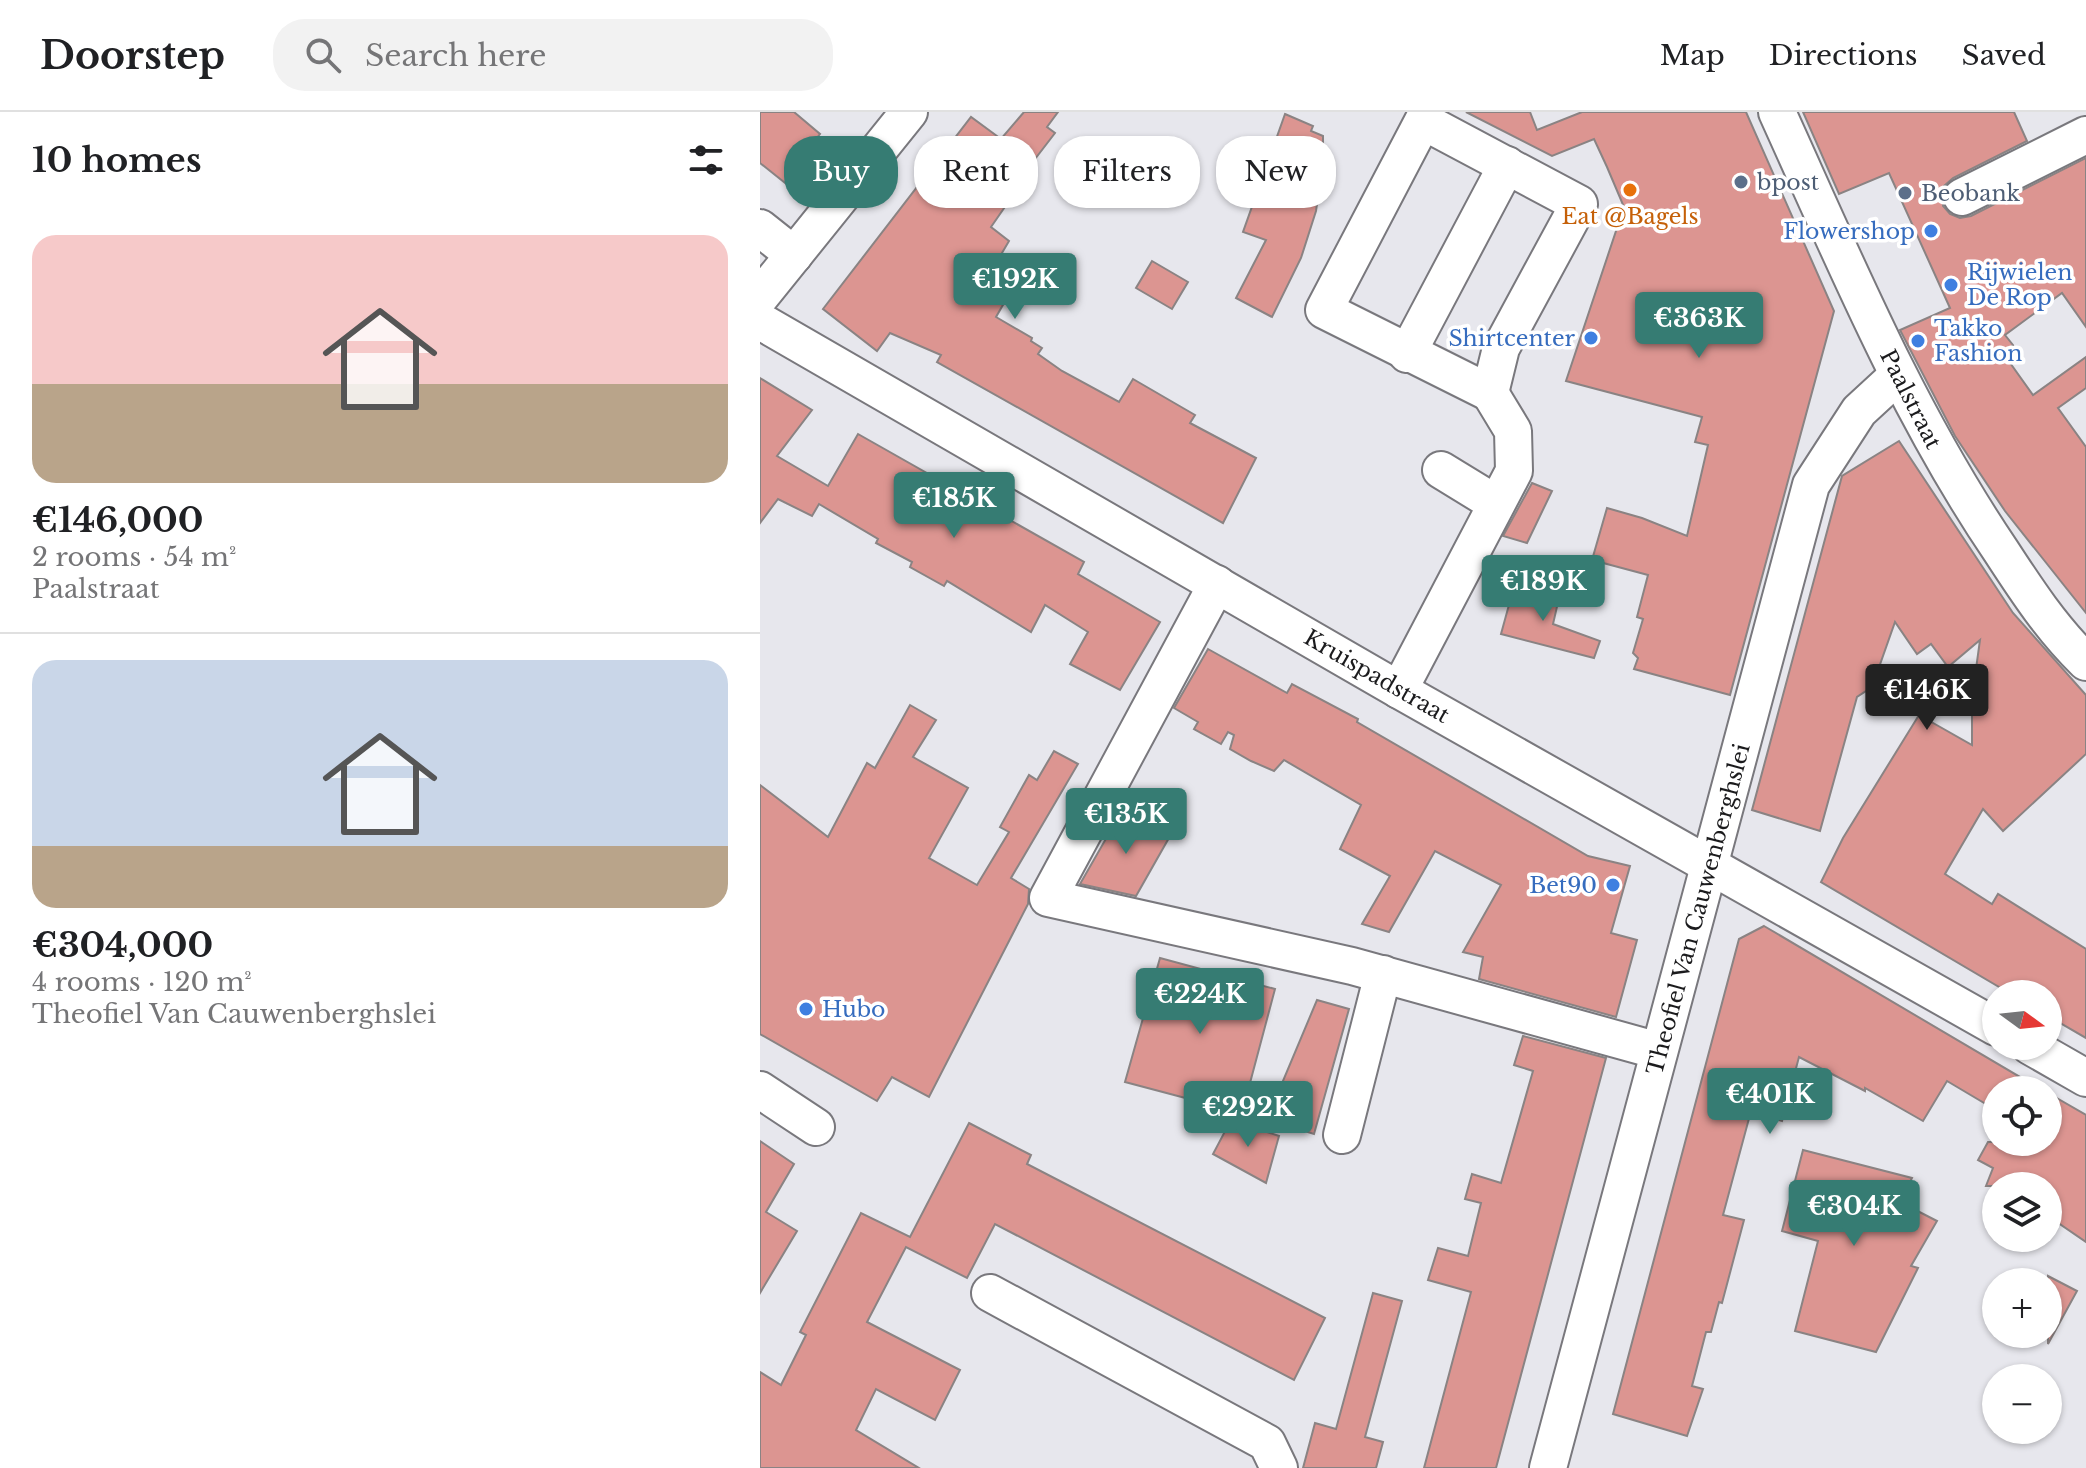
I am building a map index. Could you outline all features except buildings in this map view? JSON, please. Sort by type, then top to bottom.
[{"type":"street","points":[[760,297],[909,112]]},
{"type":"street","name":"Paalstraat","points":[[1777,112],[1897,376],[1950,474],[2055,632],[2086,662]]},
{"type":"street","points":[[1399,690],[1514,471],[1516,455],[1513,431],[1490,393],[1324,310],[1423,121],[1579,204],[1501,348],[1490,393]]},
{"type":"street","points":[[1962,197],[2086,135]]},
{"type":"street","points":[[1407,354],[1507,165]]},
{"type":"street","points":[[760,228],[794,255]]},
{"type":"street","name":"Kruispadstraat","points":[[760,321],[1399,690],[1982,1019]]},
{"type":"street","name":"Theofiel Van Cauwenberghslei","points":[[1548,1468],[1811,485],[1859,411],[1897,376]]},
{"type":"street","points":[[1441,470],[1495,503]]},
{"type":"street","points":[[1217,584],[1048,898],[1383,974],[1659,1051]]},
{"type":"street","points":[[1342,1135],[1383,974]]},
{"type":"street","points":[[2054,1060],[2086,1078]]},
{"type":"street","points":[[760,1090],[816,1127]]},
{"type":"street","points":[[990,1293],[1267,1443],[1279,1468]]},
{"type":"place","name":"bpost","points":[[1741,182]]},
{"type":"place","name":"Eat @Bagels","points":[[1630,190]]},
{"type":"place","name":"Beobank","points":[[1905,193]]},
{"type":"place","name":"Flowershop","points":[[1931,231]]},
{"type":"place","name":"Rijwielen De Rop","points":[[1951,285]]},
{"type":"place","name":"Shirtcenter","points":[[1591,338]]},
{"type":"place","name":"Takko Fashion","points":[[1918,341]]},
{"type":"place","name":"Bet90","points":[[1613,885]]},
{"type":"place","name":"Hubo","points":[[806,1009]]}]
